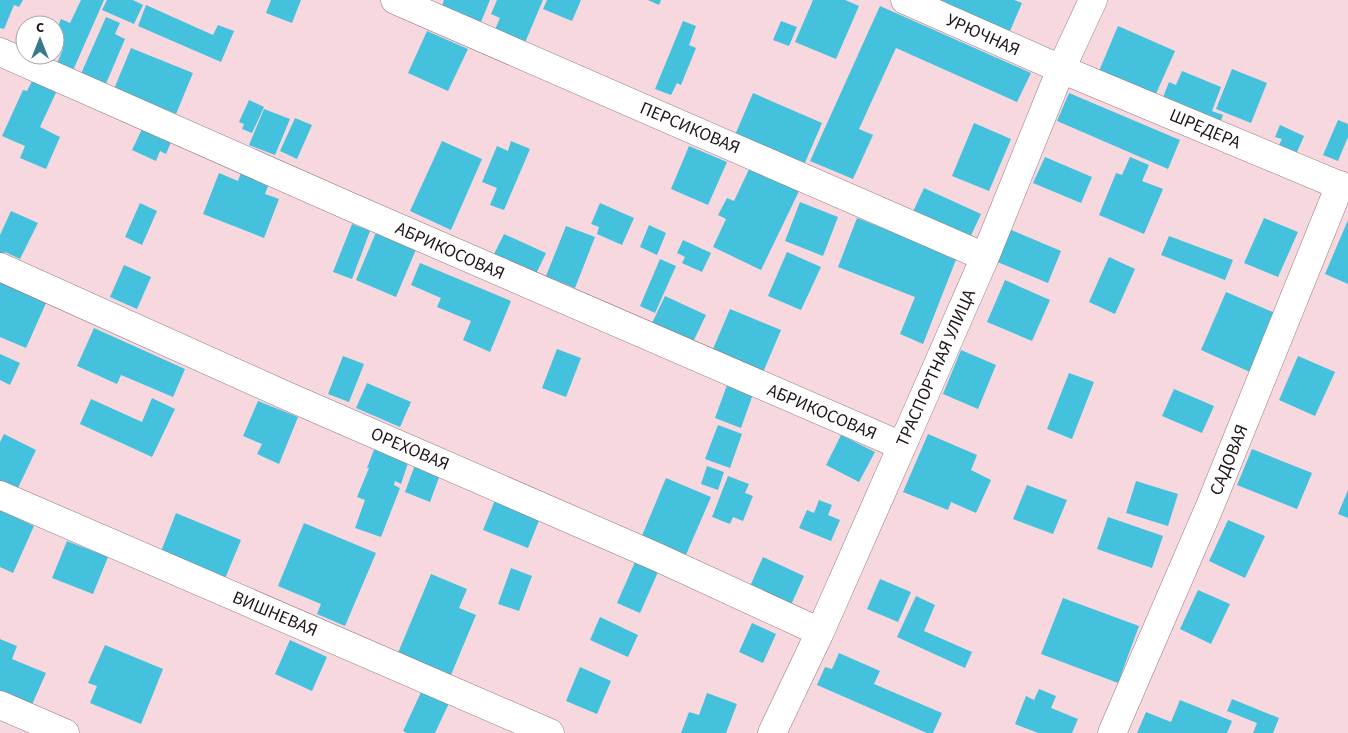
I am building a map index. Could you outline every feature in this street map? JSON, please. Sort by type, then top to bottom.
[{"type":"street","name":"ПЕРСИКОВАЯ","points":[[395,0],[985,257]]},
{"type":"street","name":"УРЮЧНАЯ","points":[[905,0],[1061,69]]},
{"type":"street","name":"ТРАСПОРТНАЯ УЛИЦА","points":[[772,733],[820,632],[985,257],[1061,69],[1093,0]]},
{"type":"street","name":"АБРИКОСОВАЯ","points":[[0,52],[360,212],[902,446]]},
{"type":"street","name":"ШРЕДЕРА","points":[[1061,69],[1344,187]]},
{"type":"street","name":"САДОВАЯ","points":[[1112,733],[1344,187]]},
{"type":"street","name":"ОРЕХОВАЯ","points":[[0,267],[287,396],[657,557],[820,632]]},
{"type":"street","name":"ВИШНЕВАЯ","points":[[0,495],[550,733]]},
{"type":"street","points":[[0,705],[65,733]]},
{"type":"building","points":[[0,0],[23,0],[19,7],[14,5],[4,29],[0,28]]},
{"type":"building","points":[[81,0],[104,0],[71,75],[55,68],[56,65],[65,65],[65,21],[70,23]]},
{"type":"building","points":[[107,0],[133,0],[143,5],[134,24],[102,10]]},
{"type":"building","points":[[271,0],[301,0],[292,23],[266,13]]},
{"type":"building","points":[[444,0],[490,0],[481,22],[442,6]]},
{"type":"building","points":[[497,0],[543,0],[524,45],[494,32],[500,18],[491,14]]},
{"type":"building","points":[[547,0],[581,0],[572,21],[543,9]]},
{"type":"building","points":[[648,0],[661,0],[659,5]]},
{"type":"building","points":[[813,0],[845,0],[859,6],[836,59],[795,42]]},
{"type":"building","points":[[938,0],[1014,0],[1022,3],[1010,31]]},
{"type":"building","points":[[146,5],[213,35],[218,25],[234,31],[221,62],[138,26]]},
{"type":"building","points":[[880,6],[1031,73],[1017,102],[896,48],[859,129],[873,135],[853,179],[810,161]]},
{"type":"building","points":[[106,17],[120,23],[115,34],[125,39],[105,86],[80,76]]},
{"type":"building","points":[[683,21],[696,26],[689,45],[696,48],[681,85],[677,83],[671,95],[655,89]]},
{"type":"building","points":[[781,21],[797,27],[789,46],[773,40]]},
{"type":"building","points":[[1118,26],[1175,51],[1155,96],[1099,71]]},
{"type":"building","points":[[427,31],[468,49],[448,91],[408,73]]},
{"type":"building","points":[[131,48],[193,73],[176,114],[114,89]]},
{"type":"building","points":[[1232,69],[1267,83],[1251,123],[1216,109]]},
{"type":"building","points":[[1182,71],[1221,87],[1212,111],[1223,115],[1218,129],[1160,105],[1169,82],[1176,85]]},
{"type":"building","points":[[36,73],[60,84],[40,127],[60,137],[46,169],[20,158],[25,146],[2,136],[23,90],[27,91]]},
{"type":"building","points":[[753,93],[822,123],[804,165],[735,135]]},
{"type":"building","points":[[1069,93],[1180,140],[1168,169],[1057,121]]},
{"type":"building","points":[[249,100],[264,107],[252,133],[242,129],[244,124],[239,122]]},
{"type":"building","points":[[264,109],[290,119],[275,155],[249,145]]},
{"type":"building","points":[[295,118],[312,125],[297,159],[280,151]]},
{"type":"building","points":[[1338,120],[1348,124],[1348,137],[1338,161],[1323,155]]},
{"type":"building","points":[[974,123],[1011,139],[989,191],[952,176]]},
{"type":"building","points":[[1280,125],[1304,136],[1297,152],[1279,145],[1282,139],[1275,137]]},
{"type":"building","points":[[142,129],[171,142],[166,154],[160,151],[156,161],[132,150]]},
{"type":"building","points":[[442,141],[482,159],[451,230],[410,211]]},
{"type":"building","points":[[511,141],[530,149],[504,210],[490,205],[497,188],[482,182],[497,146],[508,151]]},
{"type":"building","points":[[689,146],[727,162],[708,205],[671,189]]},
{"type":"building","points":[[1045,157],[1092,177],[1081,203],[1033,183]]},
{"type":"building","points":[[1130,157],[1149,165],[1142,181],[1163,189],[1144,234],[1099,215],[1116,173],[1122,175]]},
{"type":"building","points":[[751,165],[800,189],[761,270],[713,247],[726,219],[718,215],[727,198],[734,201]]},
{"type":"building","points":[[242,170],[270,181],[265,194],[279,199],[264,238],[203,214],[219,173],[238,181]]},
{"type":"building","points":[[924,188],[981,214],[967,244],[910,218]]},
{"type":"building","points":[[800,202],[838,217],[823,256],[785,241]]},
{"type":"building","points":[[140,203],[157,211],[142,245],[125,237]]},
{"type":"building","points":[[600,203],[634,218],[622,245],[597,234],[599,227],[591,224]]},
{"type":"building","points":[[11,211],[38,223],[20,259],[5,252],[2,259],[0,258],[0,235]]},
{"type":"building","points":[[857,218],[957,257],[923,344],[900,334],[915,297],[838,267]]},
{"type":"building","points":[[1264,218],[1298,232],[1278,277],[1244,263]]},
{"type":"building","points":[[1348,220],[1348,284],[1325,274]]},
{"type":"building","points":[[352,224],[370,231],[352,279],[333,272]]},
{"type":"building","points":[[649,225],[666,233],[657,255],[640,247]]},
{"type":"building","points":[[566,226],[595,237],[575,288],[546,276]]},
{"type":"building","points":[[1009,229],[1061,251],[1048,283],[995,261]]},
{"type":"building","points":[[377,230],[417,247],[396,297],[356,280]]},
{"type":"building","points":[[504,234],[546,253],[536,274],[494,254]]},
{"type":"building","points":[[1169,236],[1233,260],[1225,280],[1161,255]]},
{"type":"building","points":[[683,240],[711,253],[702,272],[682,263],[685,257],[677,253]]},
{"type":"building","points":[[787,252],[821,267],[801,310],[768,296]]},
{"type":"building","points":[[1109,257],[1135,269],[1115,314],[1089,302]]},
{"type":"building","points":[[660,259],[676,266],[655,313],[640,306]]},
{"type":"building","points":[[420,263],[511,301],[490,352],[463,340],[471,321],[437,307],[441,298],[411,285]]},
{"type":"building","points":[[124,265],[151,277],[137,309],[110,297]]},
{"type":"building","points":[[0,273],[50,294],[26,348],[0,337]]},
{"type":"building","points":[[1005,280],[1050,300],[1032,341],[987,322]]},
{"type":"building","points":[[1226,292],[1275,313],[1250,372],[1201,350]]},
{"type":"building","points":[[665,296],[706,315],[692,344],[651,325]]},
{"type":"building","points":[[730,309],[781,330],[761,377],[710,356]]},
{"type":"building","points":[[94,328],[185,369],[173,397],[121,375],[117,384],[77,366]]},
{"type":"building","points":[[557,349],[581,358],[566,397],[542,388]]},
{"type":"building","points":[[961,350],[996,365],[978,409],[943,394]]},
{"type":"building","points":[[0,354],[20,363],[10,385],[0,380]]},
{"type":"building","points":[[343,356],[364,364],[349,402],[328,394]]},
{"type":"building","points":[[1298,356],[1335,372],[1315,416],[1279,400]]},
{"type":"building","points":[[1069,373],[1094,382],[1072,439],[1047,429]]},
{"type":"building","points":[[367,383],[411,402],[400,427],[356,408]]},
{"type":"building","points":[[727,385],[753,394],[741,428],[715,418]]},
{"type":"building","points":[[1174,389],[1214,406],[1202,433],[1162,416]]},
{"type":"building","points":[[152,398],[175,409],[152,457],[80,424],[91,399],[142,422]]},
{"type":"building","points":[[258,401],[298,417],[279,464],[257,454],[262,444],[243,436]]},
{"type":"building","points":[[718,425],[742,434],[730,468],[705,459]]},
{"type":"building","points":[[4,434],[36,450],[16,492],[0,484],[0,442]]},
{"type":"building","points":[[928,434],[977,455],[971,470],[991,480],[976,513],[951,502],[948,510],[903,492]]},
{"type":"building","points":[[841,435],[875,452],[859,482],[826,465]]},
{"type":"building","points":[[375,447],[409,460],[401,484],[395,481],[394,485],[400,488],[381,537],[355,528],[365,500],[357,497]]},
{"type":"building","points":[[1252,449],[1312,473],[1297,509],[1237,485]]},
{"type":"building","points":[[416,462],[441,472],[430,502],[405,492]]},
{"type":"building","points":[[707,466],[724,472],[718,490],[701,484]]},
{"type":"building","points":[[728,476],[749,484],[745,493],[753,496],[743,521],[733,517],[730,524],[712,517]]},
{"type":"building","points":[[666,478],[711,497],[685,557],[641,538]]},
{"type":"building","points":[[1136,481],[1178,494],[1168,526],[1126,513]]},
{"type":"building","points":[[1027,485],[1067,500],[1053,534],[1013,519]]},
{"type":"building","points":[[1348,490],[1348,518],[1338,514]]},
{"type":"building","points":[[495,500],[540,518],[528,548],[483,530]]},
{"type":"building","points":[[819,500],[832,505],[828,515],[840,520],[831,541],[799,528],[807,510],[814,513]]},
{"type":"building","points":[[0,510],[34,526],[13,573],[0,567]]},
{"type":"building","points":[[176,513],[241,540],[224,581],[160,554]]},
{"type":"building","points":[[1108,517],[1163,536],[1152,568],[1097,549]]},
{"type":"building","points":[[1228,520],[1265,536],[1245,578],[1209,561]]},
{"type":"building","points":[[304,523],[376,553],[345,626],[317,614],[321,604],[278,586]]},
{"type":"building","points":[[67,541],[108,557],[93,594],[52,578]]},
{"type":"building","points":[[763,557],[804,576],[791,605],[750,586]]},
{"type":"building","points":[[635,562],[658,572],[640,613],[617,603]]},
{"type":"building","points":[[511,568],[532,576],[519,611],[498,604]]},
{"type":"building","points":[[431,574],[467,589],[459,608],[476,615],[451,675],[398,653]]},
{"type":"building","points":[[880,579],[911,592],[898,622],[867,609]]},
{"type":"building","points":[[1198,590],[1230,604],[1211,644],[1180,629]]},
{"type":"building","points":[[916,596],[935,605],[924,631],[972,652],[965,668],[897,637]]},
{"type":"building","points":[[1063,598],[1139,626],[1118,683],[1041,654]]},
{"type":"building","points":[[600,617],[638,635],[628,657],[590,640]]},
{"type":"building","points":[[752,623],[776,634],[763,663],[739,652]]},
{"type":"building","points":[[0,639],[17,646],[12,659],[46,673],[30,709],[0,697]]},
{"type":"building","points":[[290,640],[327,657],[312,691],[275,674]]},
{"type":"building","points":[[105,645],[163,669],[141,724],[90,703],[97,686],[88,683]]},
{"type":"building","points":[[839,653],[880,671],[874,684],[942,713],[933,733],[927,733],[817,685],[825,667],[832,669]]},
{"type":"building","points":[[580,667],[611,681],[597,714],[566,701]]},
{"type":"building","points":[[423,688],[450,701],[435,733],[407,733],[403,731]]},
{"type":"building","points":[[1039,689],[1056,696],[1051,708],[1078,719],[1072,733],[1038,733],[1015,724],[1026,696],[1034,700]]},
{"type":"building","points":[[707,693],[737,704],[726,733],[681,733],[689,712],[699,715]]},
{"type":"building","points":[[1232,699],[1279,718],[1273,733],[1253,733],[1257,723],[1227,711]]},
{"type":"building","points":[[1180,700],[1232,721],[1227,733],[1137,733],[1146,712],[1171,722]]}]
